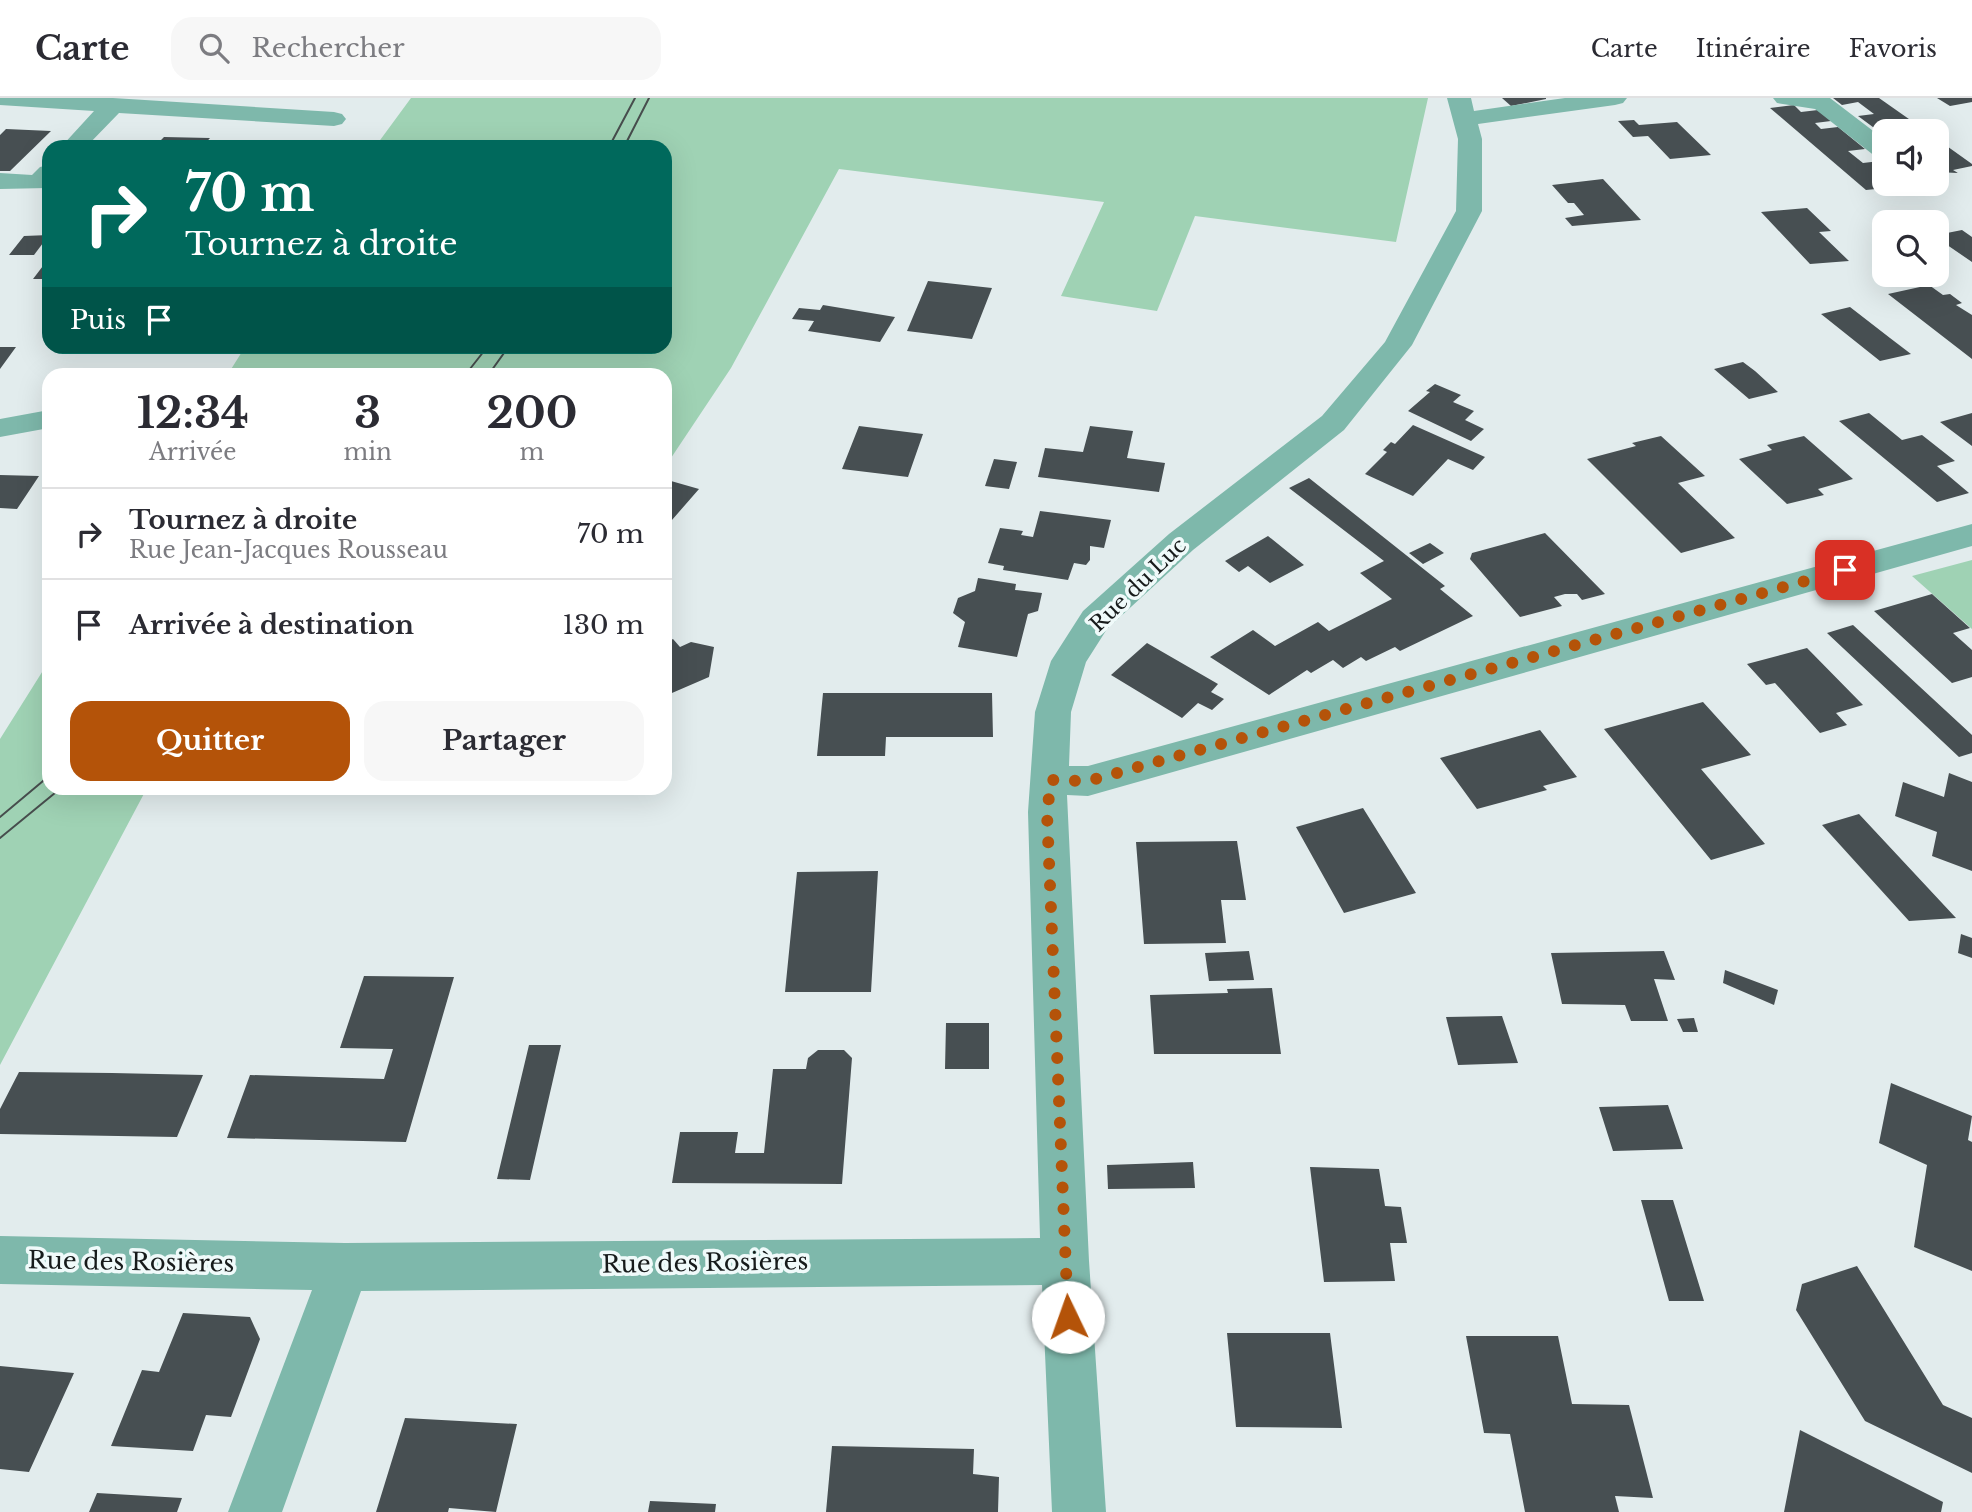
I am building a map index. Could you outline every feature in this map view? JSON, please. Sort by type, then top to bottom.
[{"type":"street","points":[[0,98],[113,105],[243,106],[334,119]]},
{"type":"street","points":[[1462,109],[1615,98]]},
{"type":"street","points":[[1785,98],[1822,103],[1872,142]]},
{"type":"street","points":[[80,140],[113,105]]},
{"type":"street","name":"Rue du Luc","points":[[1079,1512],[1065,1261],[1047,813],[1053,712],[1069,662],[1095,620],[1181,542],[1334,423],[1398,345],[1469,211],[1470,139],[1462,109]]},
{"type":"street","points":[[0,181],[38,183],[42,179]]},
{"type":"street","points":[[0,428],[42,420]]},
{"type":"street","points":[[1051,780],[1088,781],[1972,535]]},
{"type":"street","name":"Rue des Rosières","points":[[0,1260],[345,1267],[1065,1261]]},
{"type":"street","points":[[256,1512],[345,1267]]},
{"type":"green space","points":[[411,98],[1428,98],[1396,242],[1195,216],[1157,311],[1061,296],[1104,202],[839,169],[731,368],[672,456],[672,368],[232,368],[241,354],[672,354],[672,140],[380,140]]},
{"type":"green space","points":[[1972,560],[1972,629],[1912,576]]},
{"type":"green space","points":[[42,672],[42,795],[143,795],[0,1065],[0,739]]},
{"type":"building","points":[[1502,98],[1546,98],[1546,99],[1511,106]]},
{"type":"building","points":[[1833,98],[1879,98],[1909,119],[1872,119],[1872,126],[1858,116],[1874,114],[1858,102],[1842,105]]},
{"type":"building","points":[[1937,98],[1972,98],[1972,102],[1950,106]]},
{"type":"building","points":[[1794,105],[1801,112],[1818,110],[1831,121],[1815,123],[1821,129],[1838,127],[1865,149],[1848,151],[1863,163],[1872,162],[1872,189],[1866,190],[1770,108]]},
{"type":"building","points":[[1634,120],[1639,125],[1677,122],[1711,155],[1670,159],[1648,136],[1633,137],[1618,121]]},
{"type":"building","points":[[6,129],[51,131],[10,171],[0,171],[0,135]]},
{"type":"building","points":[[164,137],[210,138],[208,140],[161,140]]},
{"type":"building","points":[[1949,148],[1972,164],[1953,170],[1958,173],[1949,173]]},
{"type":"building","points":[[1603,179],[1641,220],[1572,226],[1565,218],[1584,215],[1574,203],[1568,203],[1552,185]]},
{"type":"building","points":[[1807,208],[1831,231],[1819,232],[1849,261],[1810,264],[1761,212]]},
{"type":"building","points":[[1962,230],[1972,237],[1972,262],[1949,246],[1949,233]]},
{"type":"building","points":[[42,235],[42,244],[34,255],[9,255],[24,236]]},
{"type":"building","points":[[42,267],[42,279],[33,279]]},
{"type":"building","points":[[928,281],[992,288],[972,339],[907,331]]},
{"type":"building","points":[[1932,287],[1943,295],[1950,294],[1962,303],[1956,305],[1972,315],[1972,359],[1888,294]]},
{"type":"building","points":[[823,305],[895,317],[880,342],[808,331],[814,321],[792,319],[799,308],[820,310]]},
{"type":"building","points":[[1850,307],[1911,354],[1880,361],[1821,314]]},
{"type":"building","points":[[0,347],[16,347],[0,369]]},
{"type":"building","points":[[1743,362],[1778,392],[1749,399],[1714,369]]},
{"type":"building","points":[[1435,384],[1461,395],[1453,402],[1474,411],[1465,420],[1484,429],[1471,441],[1408,411],[1430,392],[1426,391]]},
{"type":"building","points":[[1869,413],[1902,440],[1922,435],[1955,461],[1937,466],[1969,493],[1937,502],[1839,421]]},
{"type":"building","points":[[1972,413],[1972,446],[1940,422]]},
{"type":"building","points":[[1413,425],[1485,457],[1473,470],[1448,459],[1413,496],[1365,474],[1387,452],[1383,450],[1391,442],[1395,444]]},
{"type":"building","points":[[859,426],[923,434],[908,477],[842,469]]},
{"type":"building","points":[[1090,426],[1133,431],[1127,458],[1165,463],[1159,492],[1038,477],[1045,448],[1083,452]]},
{"type":"building","points":[[1661,436],[1705,476],[1678,483],[1735,538],[1681,553],[1587,459],[1636,446],[1632,443]]},
{"type":"building","points":[[1804,436],[1853,479],[1818,489],[1824,495],[1787,504],[1739,459],[1772,450],[1767,445]]},
{"type":"building","points":[[994,459],[1017,462],[1009,489],[985,486]]},
{"type":"building","points":[[0,475],[39,476],[17,509],[0,508]]},
{"type":"building","points":[[1309,478],[1445,586],[1440,589],[1473,616],[1400,651],[1395,647],[1366,661],[1361,657],[1343,668],[1333,660],[1311,673],[1307,670],[1269,695],[1210,657],[1253,630],[1275,646],[1318,622],[1329,631],[1392,599],[1360,573],[1384,561],[1289,488]]},
{"type":"building","points":[[672,481],[699,489],[672,520]]},
{"type":"building","points":[[1040,511],[1111,520],[1104,548],[1090,546],[1090,560],[1086,565],[1074,563],[1068,580],[1003,570],[1004,566],[988,563],[1000,528],[1023,531],[1021,535],[1033,537]]},
{"type":"building","points":[[1545,533],[1605,594],[1582,600],[1577,594],[1565,594],[1554,597],[1562,606],[1520,617],[1470,559],[1472,553]]},
{"type":"building","points":[[1268,536],[1304,565],[1270,583],[1248,566],[1239,572],[1225,561]]},
{"type":"building","points":[[1430,543],[1444,553],[1423,564],[1409,553]]},
{"type":"building","points":[[978,578],[1016,584],[1015,590],[1042,593],[1038,611],[1028,614],[1017,657],[958,647],[965,622],[953,613],[958,598],[975,591]]},
{"type":"building","points":[[1932,594],[1970,628],[1953,633],[1972,650],[1972,677],[1952,683],[1874,611]]},
{"type":"building","points":[[1853,625],[1972,735],[1972,753],[1959,757],[1827,633]]},
{"type":"building","points":[[672,640],[680,647],[691,642],[714,647],[709,677],[672,693]]},
{"type":"building","points":[[1147,643],[1218,684],[1211,692],[1224,699],[1212,710],[1198,703],[1182,718],[1111,675]]},
{"type":"building","points":[[1807,648],[1863,705],[1836,713],[1847,725],[1820,733],[1775,683],[1766,685],[1747,664]]},
{"type":"building","points":[[823,693],[992,693],[993,737],[886,737],[885,756],[817,756]]},
{"type":"building","points":[[1703,702],[1751,755],[1701,769],[1765,844],[1711,860],[1604,729]]},
{"type":"building","points":[[1540,730],[1577,777],[1543,786],[1547,790],[1477,809],[1440,758]]},
{"type":"building","points":[[1949,773],[1972,782],[1972,871],[1932,856],[1937,832],[1895,816],[1903,782],[1944,797]]},
{"type":"building","points":[[1363,808],[1416,893],[1344,913],[1296,827]]},
{"type":"building","points":[[1859,814],[1956,918],[1909,921],[1822,825]]},
{"type":"building","points":[[1237,841],[1246,900],[1221,900],[1226,943],[1144,944],[1136,842]]},
{"type":"building","points":[[878,871],[871,992],[785,992],[797,872]]},
{"type":"building","points":[[1961,934],[1972,938],[1972,958],[1958,953]]},
{"type":"building","points":[[1249,951],[1254,980],[1209,981],[1205,953]]},
{"type":"building","points":[[1664,951],[1675,980],[1654,979],[1668,1021],[1631,1021],[1625,1005],[1562,1004],[1551,953]]},
{"type":"building","points":[[1725,970],[1778,990],[1774,1005],[1723,983]]},
{"type":"building","points":[[364,976],[454,977],[406,1142],[227,1138],[250,1075],[384,1079],[393,1049],[340,1048]]},
{"type":"building","points":[[1272,988],[1281,1054],[1154,1054],[1150,995],[1228,993],[1227,989]]},
{"type":"building","points":[[1502,1016],[1518,1063],[1458,1065],[1446,1017]]},
{"type":"building","points":[[1694,1018],[1698,1032],[1683,1032],[1677,1019]]},
{"type":"building","points":[[946,1023],[989,1023],[989,1069],[945,1069]]},
{"type":"building","points":[[529,1045],[561,1045],[530,1180],[497,1179]]},
{"type":"building","points":[[818,1050],[844,1050],[852,1058],[842,1184],[672,1183],[680,1132],[738,1132],[735,1153],[764,1153],[773,1069],[806,1069],[808,1058]]},
{"type":"building","points":[[19,1072],[203,1075],[177,1137],[0,1134],[0,1109]]},
{"type":"building","points":[[1891,1083],[1972,1116],[1968,1140],[1972,1142],[1972,1271],[1914,1247],[1927,1165],[1879,1143]]},
{"type":"building","points":[[1668,1105],[1683,1149],[1613,1151],[1599,1107]]},
{"type":"building","points":[[1193,1162],[1195,1188],[1108,1189],[1107,1165]]},
{"type":"building","points":[[1310,1167],[1379,1169],[1385,1206],[1401,1207],[1407,1243],[1390,1243],[1395,1281],[1324,1282]]},
{"type":"building","points":[[1641,1200],[1673,1200],[1704,1301],[1669,1301]]},
{"type":"building","points":[[1857,1266],[1943,1405],[1972,1418],[1972,1473],[1865,1421],[1796,1310],[1802,1284]]},
{"type":"building","points":[[183,1313],[250,1317],[260,1339],[231,1417],[206,1415],[193,1451],[111,1446],[142,1370],[159,1372]]},
{"type":"building","points":[[1227,1333],[1330,1333],[1342,1428],[1236,1427]]},
{"type":"building","points":[[1466,1336],[1558,1336],[1572,1404],[1629,1405],[1653,1498],[1615,1496],[1619,1512],[1525,1512],[1510,1434],[1484,1433]]},
{"type":"building","points":[[0,1366],[74,1373],[29,1472],[0,1469]]},
{"type":"building","points":[[405,1418],[517,1424],[496,1512],[449,1508],[448,1512],[376,1512]]},
{"type":"building","points":[[1800,1430],[1943,1502],[1941,1512],[1784,1512]]},
{"type":"building","points":[[832,1446],[974,1449],[973,1474],[999,1477],[998,1512],[826,1512]]},
{"type":"building","points":[[97,1493],[182,1498],[177,1512],[89,1512]]},
{"type":"building","points":[[650,1501],[716,1504],[715,1512],[648,1512]]},
{"type":"tram line","points":[[613,140],[635,98]]},
{"type":"tram line","points":[[628,140],[649,98]]},
{"type":"tram line","points":[[471,368],[482,354]]},
{"type":"tram line","points":[[493,368],[503,354]]},
{"type":"tram line","points":[[0,817],[42,782]]},
{"type":"tram line","points":[[0,838],[52,795]]},
{"type":"route","points":[[1068,1317],[1047,813],[1051,780],[1088,781],[1845,570]]}]
